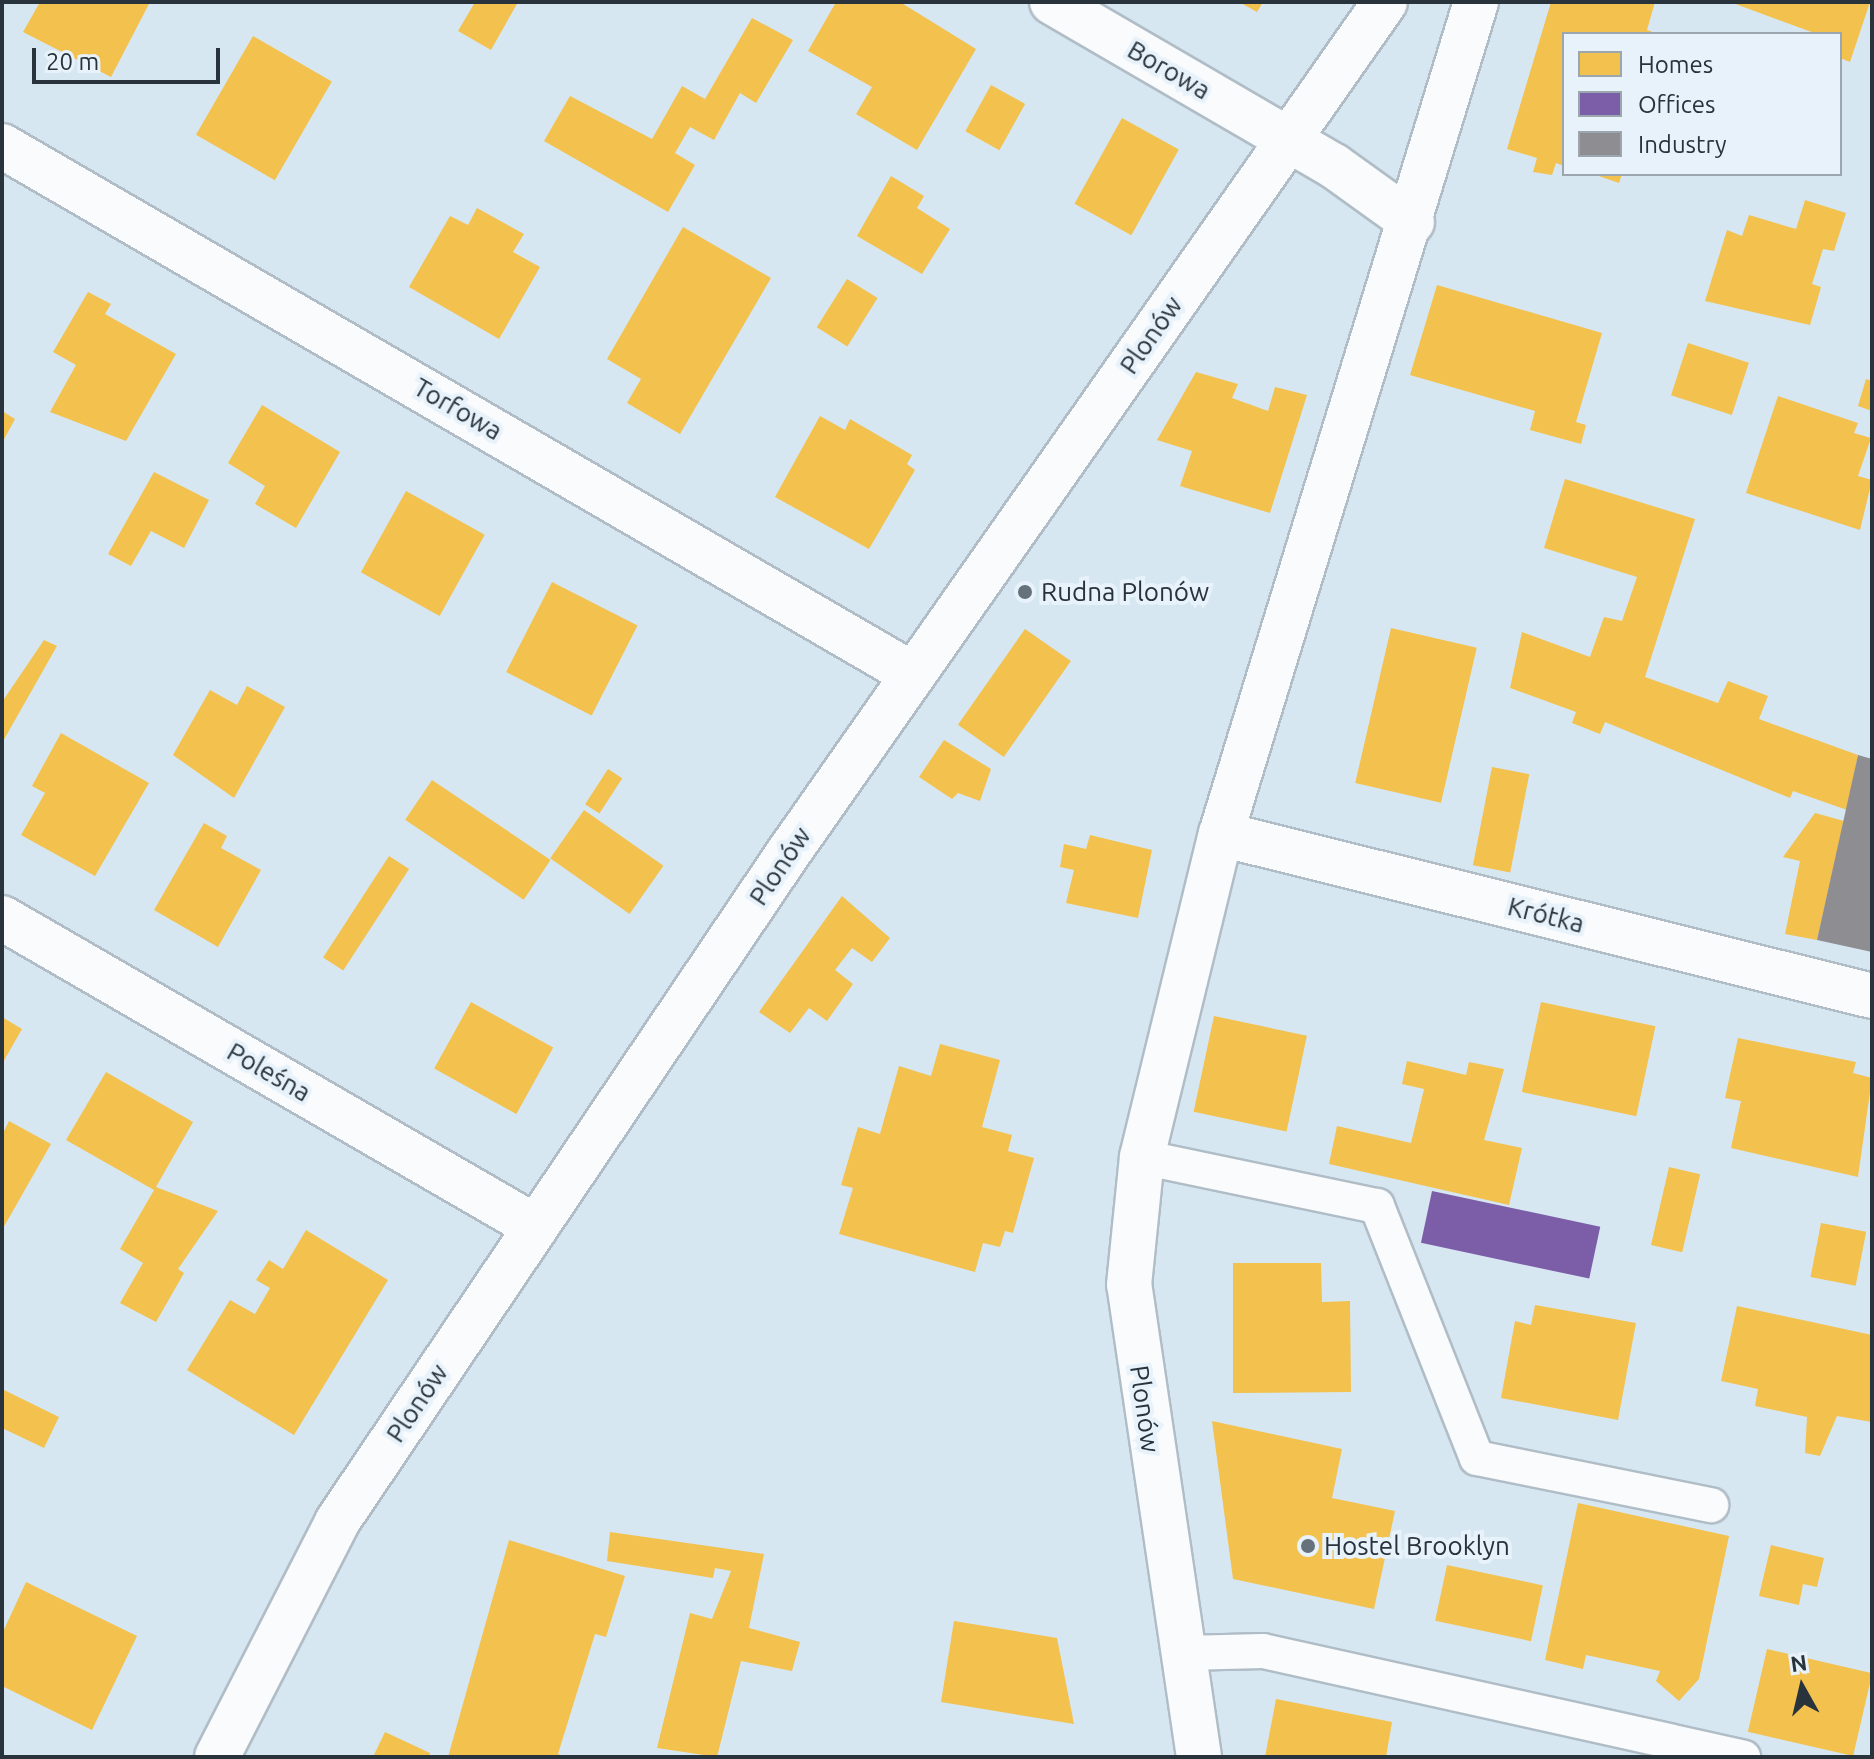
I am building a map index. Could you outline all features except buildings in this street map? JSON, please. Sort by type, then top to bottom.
[{"type":"street","name":"Borowa","points":[[1052,2],[1286,141],[1412,222]]},
{"type":"street","name":"Plonów","points":[[217,1757],[337,1522],[912,674],[1385,2]]},
{"type":"street","name":"Plonów","points":[[1199,1757],[1129,1285],[1142,1157],[1221,834],[1412,222],[1476,2]]},
{"type":"street","name":"Torfowa","points":[[2,146],[912,674]]},
{"type":"street","name":"Krótka","points":[[1221,834],[1872,996]]},
{"type":"street","name":"Poleśna","points":[[2,918],[536,1227]]},
{"type":"lane","points":[[1142,1157],[1377,1206],[1477,1458],[1711,1505]]},
{"type":"lane","points":[[1184,1653],[1263,1651],[1743,1757]]},
{"type":"place","name":"Rudna Plonów","points":[[1025,592]]},
{"type":"place","name":"Hostel Brooklyn","points":[[1308,1546]]}]
